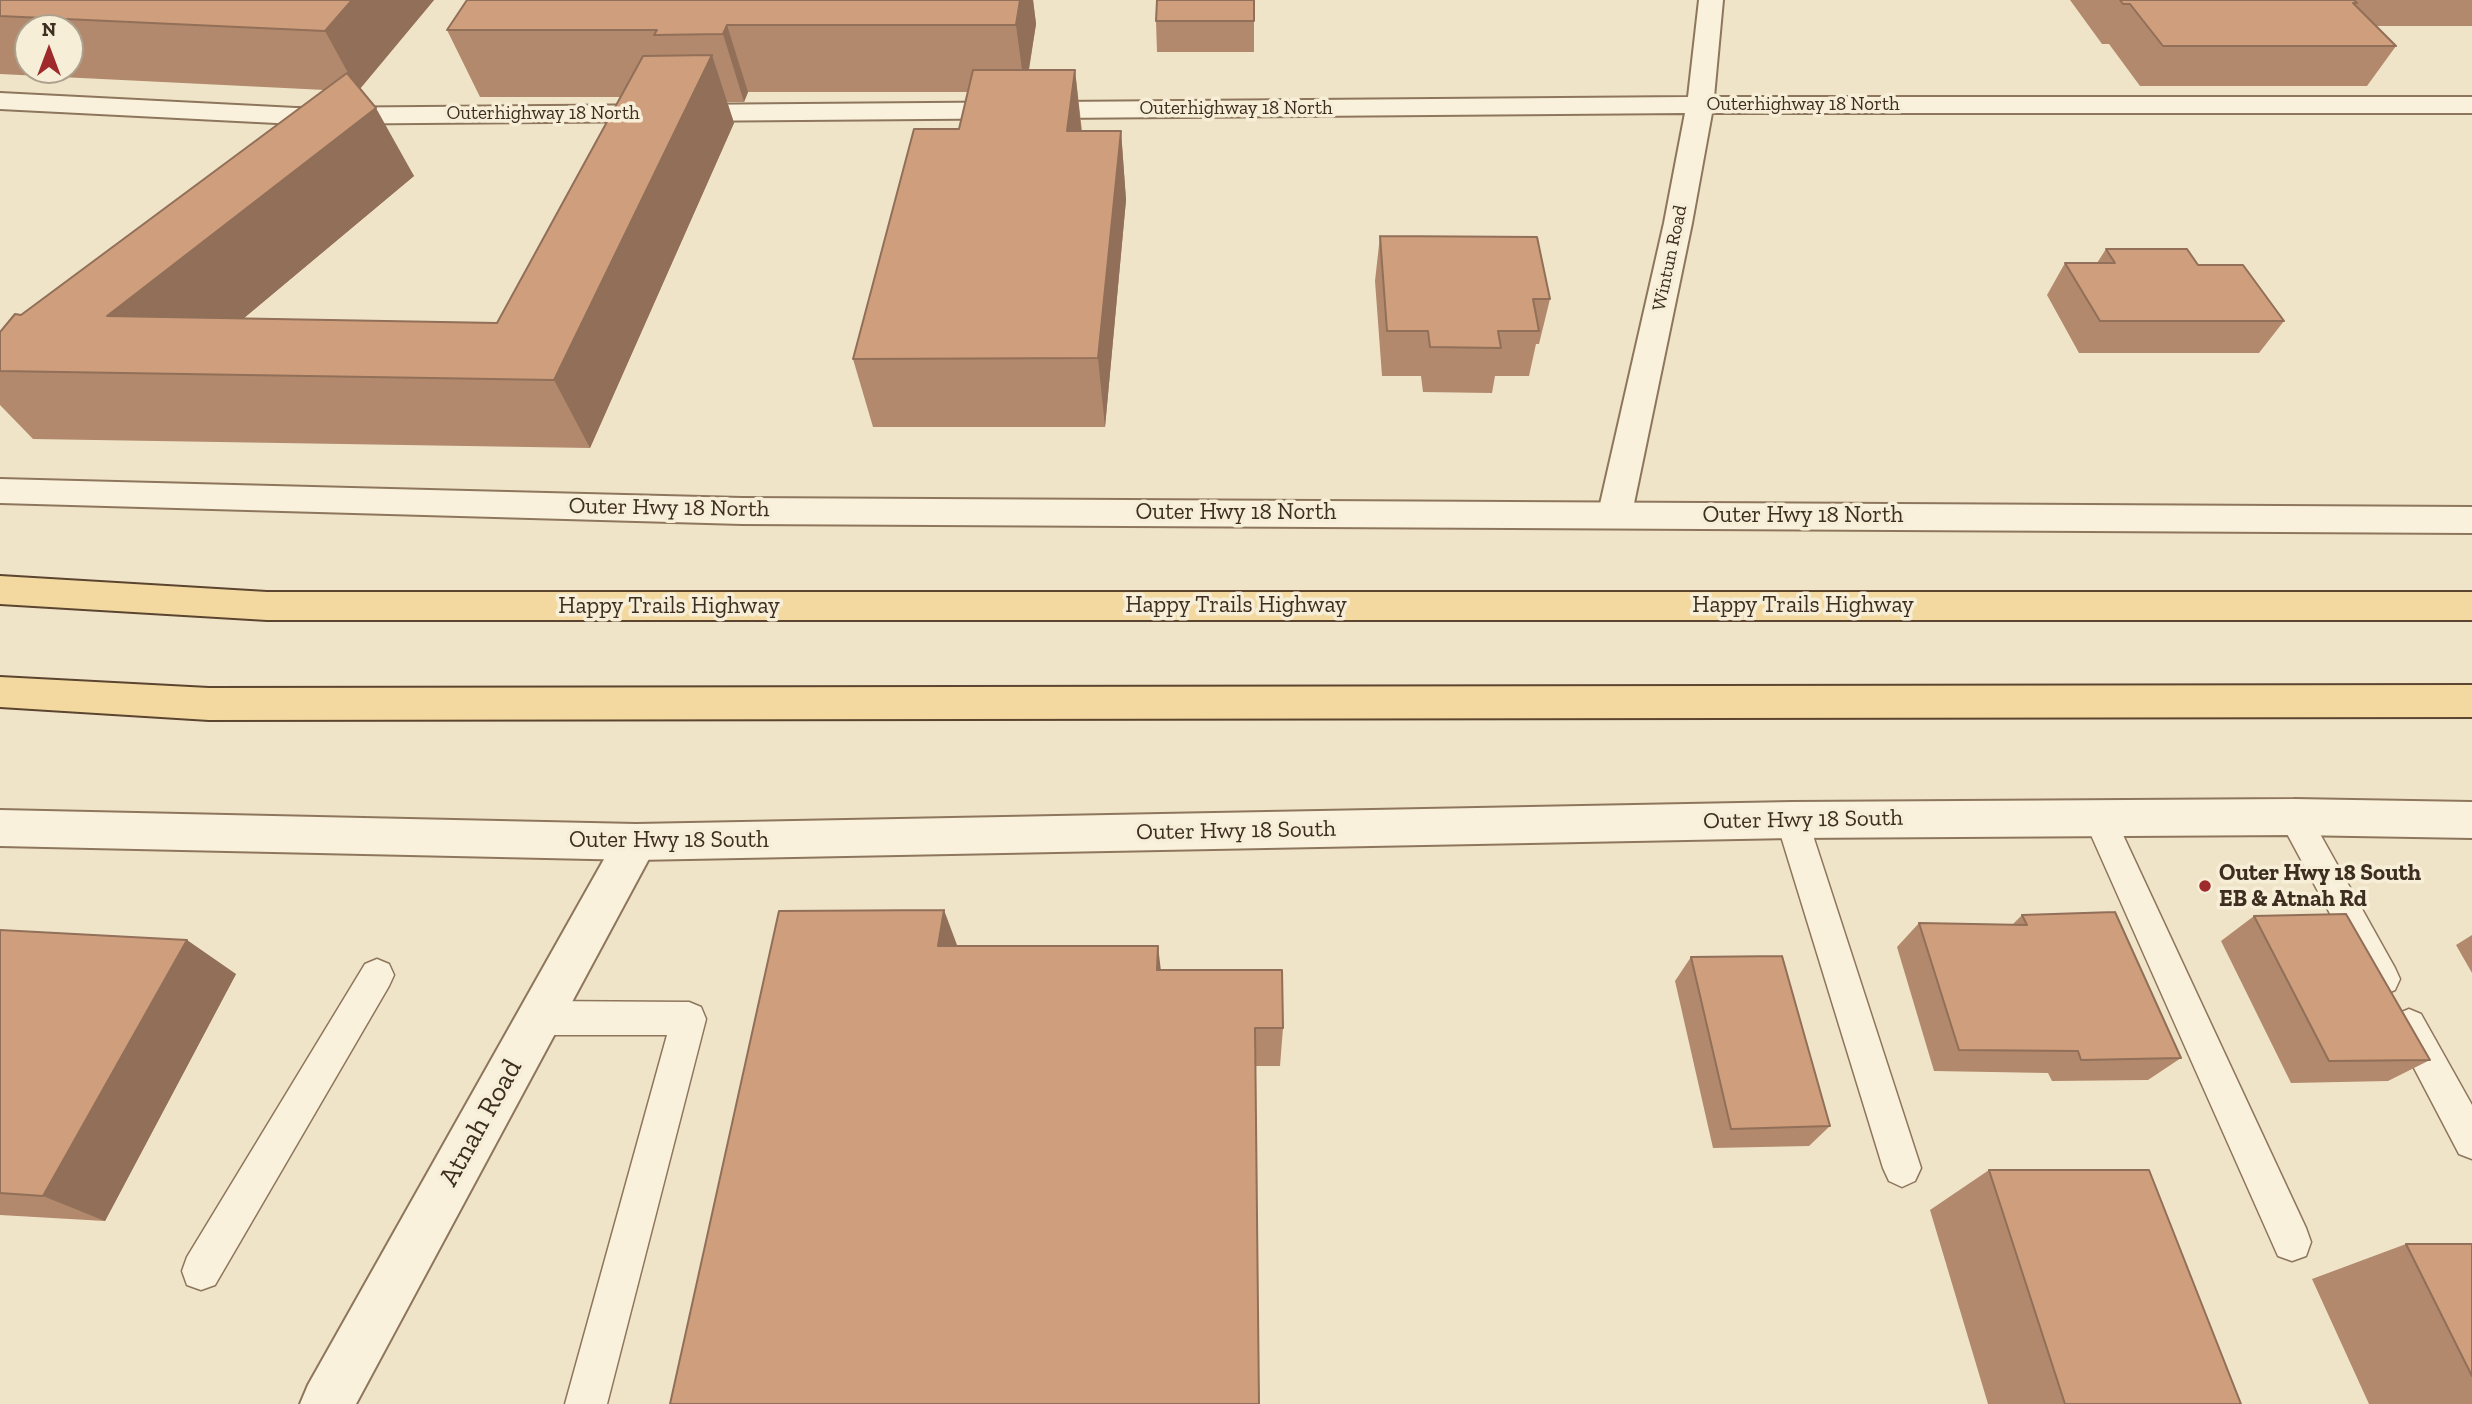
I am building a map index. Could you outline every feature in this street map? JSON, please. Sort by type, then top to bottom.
[{"type":"main road","name":"Happy Trails Highway","points":[[0,590],[267,606],[2472,606]]},
{"type":"main road","points":[[0,692],[209,704],[2472,701]]},
{"type":"street","name":"Wintun Road","points":[[1615,513],[1672,250],[1700,105],[1712,0]]},
{"type":"street","name":"Outerhighway 18 North","points":[[0,101],[296,116],[1700,105],[2472,105]]},
{"type":"street","points":[[264,141],[296,116]]},
{"type":"street","name":"Outer Hwy 18 North","points":[[0,491],[742,511],[1615,513],[2472,520]]},
{"type":"street","name":"Outer Hwy 18 South","points":[[0,828],[636,842],[1792,820],[2294,817],[2472,820]]},
{"type":"street","name":"Atnah Road","points":[[327,1404],[636,842]]},
{"type":"lane","points":[[2099,817],[2292,1242]]},
{"type":"lane","points":[[2294,817],[2472,1141]]},
{"type":"lane","points":[[1792,820],[1902,1168]]},
{"type":"lane","points":[[201,1271],[377,975]]},
{"type":"lane","points":[[538,1018],[690,1019],[586,1404]]},
{"type":"building","points":[[0,0],[352,0],[325,31],[84,20],[84,14],[0,16]]},
{"type":"building","points":[[467,0],[1020,0],[1016,25],[727,25],[723,34],[654,35],[657,30],[447,30]]},
{"type":"building","points":[[1157,0],[1254,0],[1254,21],[1156,21]]},
{"type":"building","points":[[2120,0],[2354,0],[2357,3],[2353,3],[2396,46],[2163,46],[2130,4],[2123,4]]},
{"type":"building","points":[[712,55],[554,380],[0,371],[0,332],[15,314],[21,315],[347,73],[376,108],[107,316],[497,323],[643,56]]},
{"type":"building","points":[[973,70],[1075,70],[1067,131],[1121,131],[1098,358],[853,359],[914,129],[959,129]]},
{"type":"building","points":[[1380,236],[1537,237],[1550,299],[1533,299],[1539,331],[1498,331],[1501,348],[1430,347],[1428,331],[1387,331]]},
{"type":"building","points":[[2106,249],[2187,249],[2198,265],[2243,265],[2284,321],[2100,321],[2065,263],[2115,263]]},
{"type":"building","points":[[944,910],[938,946],[1158,946],[1157,970],[1282,970],[1283,1028],[1255,1028],[1259,1404],[670,1404],[779,911]]},
{"type":"building","points":[[2115,912],[2181,1058],[2081,1060],[2078,1051],[1959,1050],[1919,923],[2027,925],[2022,915]]},
{"type":"building","points":[[2346,914],[2430,1060],[2329,1061],[2254,916]]},
{"type":"building","points":[[0,930],[187,940],[43,1196],[0,1193]]},
{"type":"building","points":[[1782,956],[1830,1126],[1731,1129],[1691,957]]},
{"type":"building","points":[[1989,1170],[2149,1170],[2241,1404],[2065,1404]]},
{"type":"building","points":[[2406,1244],[2472,1244],[2472,1376]]},
{"type":"place","name":"Outer Hwy 18 South EB & Atnah Rd","points":[[2205,886]]}]
